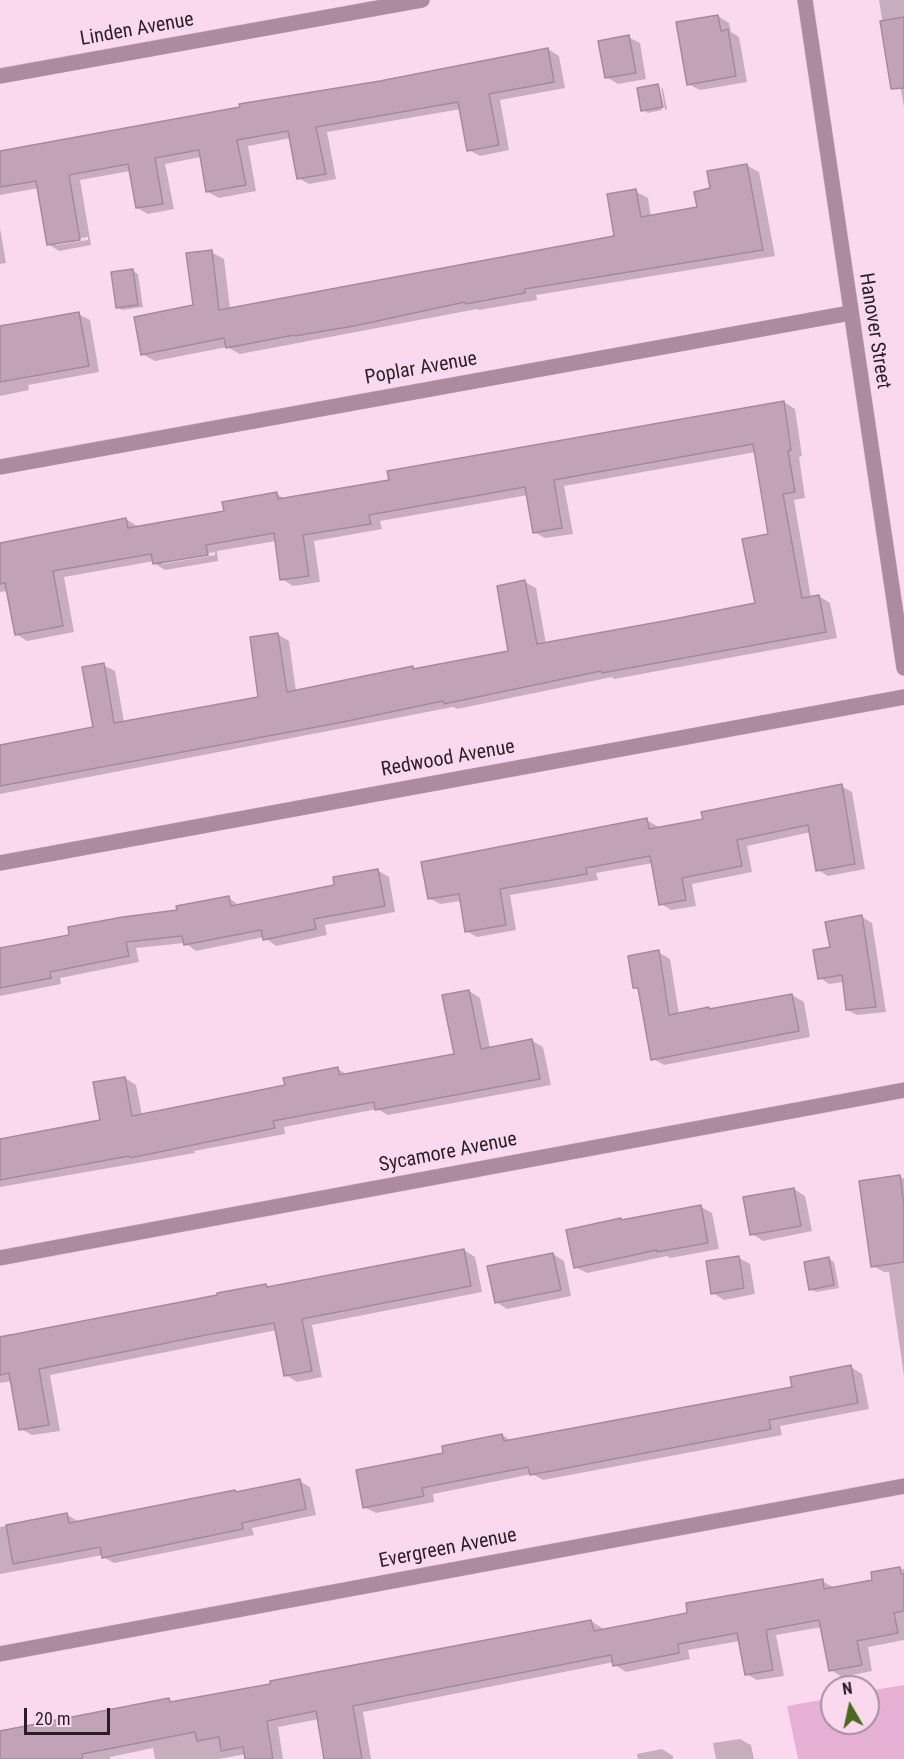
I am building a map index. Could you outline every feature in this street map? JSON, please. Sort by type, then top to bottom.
[{"type":"street","name":"Linden Avenue","points":[[0,76],[422,0]]},
{"type":"street","name":"Hanover Street","points":[[805,0],[904,668]]},
{"type":"street","name":"Poplar Avenue","points":[[0,467],[850,313]]},
{"type":"street","name":"Redwood Avenue","points":[[0,863],[904,697]]},
{"type":"street","name":"Sycamore Avenue","points":[[0,1258],[904,1090]]},
{"type":"street","name":"Evergreen Avenue","points":[[0,1654],[904,1486]]},
{"type":"shaded area","points":[[904,1685],[904,1759],[798,1759],[787,1706],[820,1700],[820,1735],[880,1735],[880,1689]]},
{"type":"building","points":[[718,15],[721,31],[728,29],[736,76],[687,85],[676,22]]},
{"type":"building","points":[[904,17],[904,88],[891,89],[880,21]]},
{"type":"building","points":[[629,35],[636,73],[605,78],[598,41]]},
{"type":"building","points":[[548,48],[554,82],[489,94],[499,145],[467,151],[458,102],[316,127],[326,174],[297,179],[288,131],[237,140],[246,185],[206,192],[199,150],[155,158],[163,204],[136,208],[128,164],[69,175],[80,240],[47,245],[36,181],[0,187],[0,151],[240,107],[239,104],[380,81]]},
{"type":"building","points":[[658,84],[663,107],[641,111],[637,88]]},
{"type":"building","points":[[747,164],[763,250],[525,289],[525,293],[466,304],[465,302],[354,326],[226,348],[224,338],[141,355],[134,317],[193,305],[186,253],[212,250],[219,310],[614,236],[607,194],[636,189],[641,217],[697,207],[694,192],[710,188],[707,171]]},
{"type":"building","points":[[133,269],[138,305],[116,308],[111,272]]},
{"type":"building","points":[[79,312],[89,366],[0,382],[0,326]]},
{"type":"building","points":[[784,401],[791,450],[788,451],[795,492],[783,494],[802,598],[819,595],[826,632],[602,673],[601,671],[444,704],[443,701],[338,723],[0,786],[0,745],[93,727],[82,667],[104,663],[114,723],[258,697],[250,637],[278,633],[287,692],[413,666],[413,669],[508,651],[497,586],[525,580],[537,644],[664,621],[755,603],[742,539],[768,534],[753,444],[554,480],[562,528],[533,533],[525,487],[369,515],[371,524],[303,535],[309,576],[280,580],[274,533],[206,545],[208,555],[153,564],[151,554],[53,571],[63,626],[15,635],[5,583],[0,584],[0,543],[126,518],[128,528],[224,511],[222,502],[277,492],[278,499],[389,480],[387,471]]},
{"type":"building","points":[[842,784],[855,864],[816,871],[808,825],[737,840],[742,866],[682,878],[686,900],[659,905],[650,856],[586,868],[587,874],[500,889],[506,925],[465,932],[459,894],[428,899],[421,862],[647,818],[649,829],[703,819],[701,812]]},
{"type":"building","points":[[378,869],[385,906],[314,919],[316,929],[263,940],[261,930],[184,945],[182,936],[126,942],[129,956],[50,972],[51,978],[0,988],[0,948],[69,935],[68,927],[177,910],[176,906],[229,896],[231,906],[334,885],[333,877]]},
{"type":"building","points":[[862,915],[876,1007],[846,1010],[842,975],[818,979],[813,950],[830,947],[825,922]]},
{"type":"building","points":[[659,950],[669,1015],[792,994],[799,1031],[651,1060],[638,988],[633,988],[628,956]]},
{"type":"building","points":[[469,990],[481,1049],[532,1039],[540,1079],[375,1110],[374,1102],[273,1121],[275,1128],[130,1158],[129,1156],[0,1180],[0,1139],[100,1120],[93,1082],[125,1077],[132,1116],[285,1085],[283,1078],[338,1067],[339,1075],[454,1054],[442,995]]},
{"type":"building","points":[[900,1175],[904,1205],[904,1262],[871,1267],[859,1181]]},
{"type":"building","points":[[794,1188],[801,1226],[750,1235],[743,1197]]},
{"type":"building","points":[[701,1205],[708,1243],[657,1252],[657,1250],[574,1268],[566,1230]]},
{"type":"building","points":[[464,1249],[471,1286],[302,1319],[312,1371],[284,1376],[274,1323],[206,1335],[39,1369],[49,1425],[19,1430],[9,1373],[0,1375],[0,1337],[217,1295],[217,1293],[266,1284],[267,1287]]},
{"type":"building","points":[[553,1253],[561,1290],[495,1303],[487,1266]]},
{"type":"building","points":[[739,1256],[744,1288],[711,1294],[706,1261]]},
{"type":"building","points":[[829,1257],[834,1285],[809,1290],[804,1262]]},
{"type":"building","points":[[851,1365],[858,1403],[769,1420],[771,1429],[530,1475],[528,1467],[422,1488],[424,1496],[363,1508],[356,1470],[443,1453],[442,1446],[502,1434],[504,1441],[792,1387],[790,1377]]},
{"type":"building","points":[[300,1479],[306,1509],[242,1523],[243,1529],[102,1558],[100,1547],[13,1564],[6,1525],[67,1513],[69,1523]]},
{"type":"building","points":[[900,1567],[901,1574],[904,1574],[904,1611],[894,1613],[898,1633],[857,1641],[862,1665],[829,1671],[819,1620],[766,1630],[773,1670],[745,1675],[737,1633],[678,1644],[679,1653],[613,1666],[611,1655],[353,1706],[362,1759],[324,1759],[316,1711],[267,1721],[273,1759],[245,1759],[243,1747],[221,1751],[219,1737],[197,1741],[195,1732],[82,1754],[83,1759],[0,1759],[0,1731],[169,1698],[170,1702],[270,1684],[270,1681],[591,1620],[594,1631],[687,1613],[686,1603],[823,1579],[824,1589],[872,1580],[871,1572]]}]
